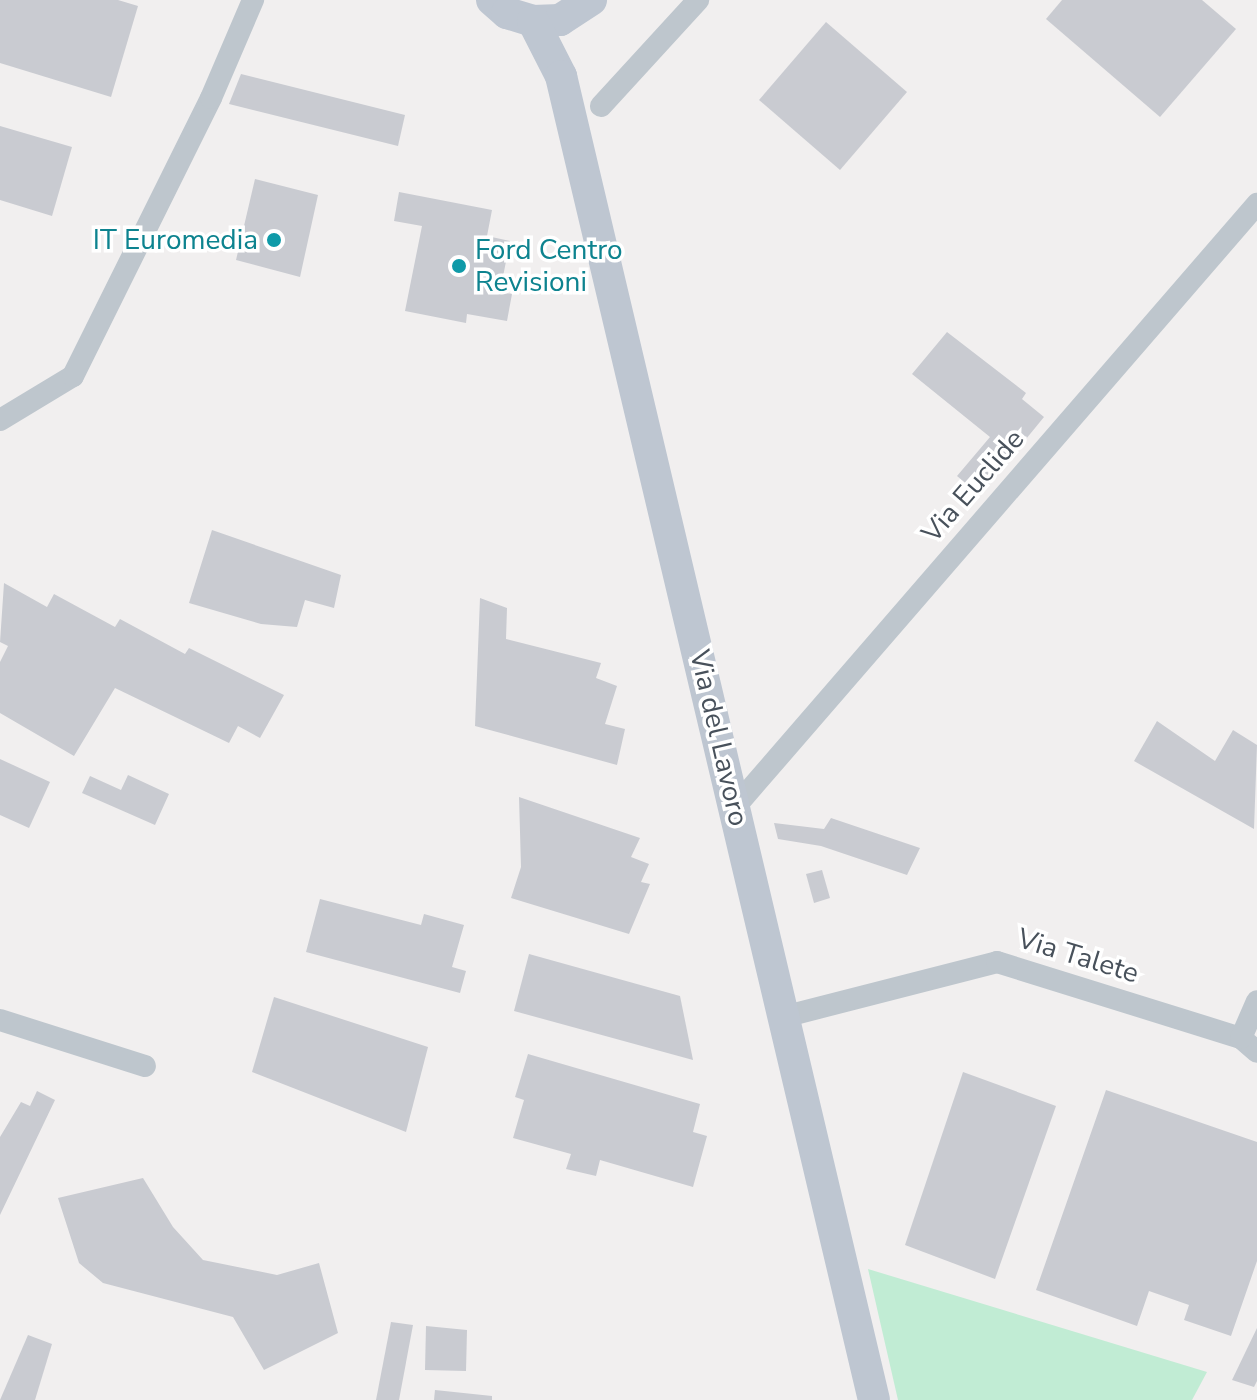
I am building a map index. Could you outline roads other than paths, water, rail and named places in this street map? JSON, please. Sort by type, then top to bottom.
[{"type":"main road","points":[[492,0],[507,13],[533,21],[582,7]]},
{"type":"main road","points":[[561,76],[582,7]]},
{"type":"main road","points":[[533,21],[561,76]]},
{"type":"main road","name":"Via del Lavoro","points":[[561,76],[874,1400]]},
{"type":"street","points":[[0,420],[73,376],[211,98],[253,0]]},
{"type":"street","points":[[601,106],[698,0]]},
{"type":"street","name":"Via Euclide","points":[[735,807],[1257,204]]},
{"type":"street","name":"Via Talete","points":[[783,1017],[997,962],[1249,1045]]},
{"type":"street","points":[[1249,1045],[1257,1001]]},
{"type":"street","points":[[0,1020],[145,1066]]},
{"type":"place","name":"IT Euromedia","points":[[274,240]]},
{"type":"place","name":"Ford Centro Revisioni","points":[[459,266]]}]
